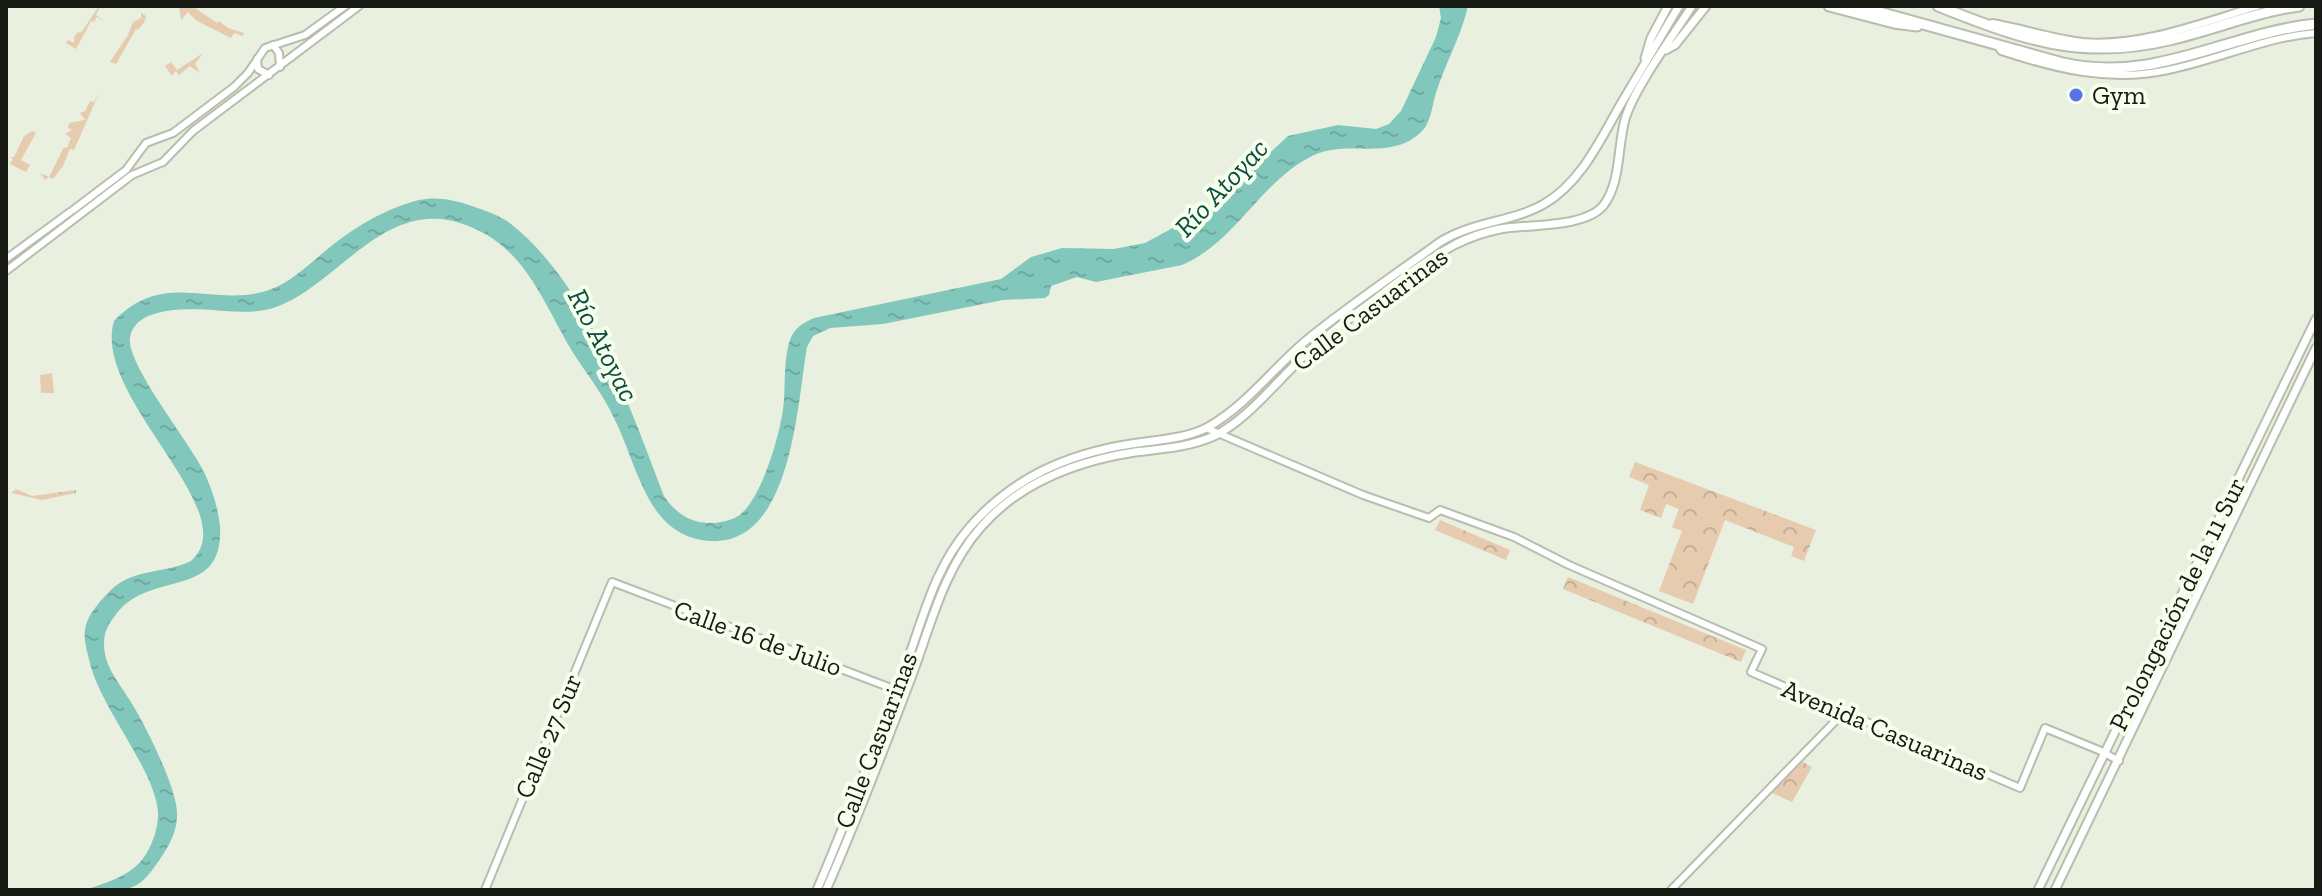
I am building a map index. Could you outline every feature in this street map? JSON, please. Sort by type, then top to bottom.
[{"type":"highway","points":[[1829,6],[1894,23],[1932,26]]},
{"type":"highway","points":[[1858,6],[2078,66],[2138,67],[2170,62],[2270,33],[2316,24]]},
{"type":"highway","points":[[1938,6],[2034,39],[2079,49],[2102,50],[2171,40],[2272,10],[2299,6]]},
{"type":"main road","points":[[1642,68],[1651,38],[1668,6]]},
{"type":"main road","points":[[1642,68],[1679,6]]},
{"type":"main road","name":"Calle Casuarinas","points":[[826,890],[953,565],[965,546],[999,509],[1035,483],[1075,465],[1191,443],[1218,433],[1255,404],[1317,344],[1391,287],[1469,238],[1493,231],[1572,221],[1598,211],[1610,193],[1625,118],[1692,6]]},
{"type":"main road","points":[[1664,50],[1675,45],[1706,6]]},
{"type":"main road","name":"Calle Casuarinas","points":[[817,890],[941,568],[968,530],[994,502],[1028,478],[1063,460],[1097,450],[1183,436],[1206,428],[1242,401],[1300,346],[1440,242],[1460,231],[1536,208],[1553,198],[1573,181],[1590,157],[1642,68]]},
{"type":"main road","points":[[1493,231],[1489,225],[1496,219]]},
{"type":"main road","name":"Prolongación de la 11 Sur","points":[[2038,890],[2316,319]]},
{"type":"main road","name":"Prolongación de la 11 Sur","points":[[2055,890],[2316,348]]},
{"type":"main road","points":[[2192,573],[2206,580]]},
{"type":"street","points":[[6,259],[126,170],[146,143],[173,133],[234,87],[263,50],[305,35],[345,6]]},
{"type":"street","points":[[6,271],[132,175],[163,162],[193,131],[359,6]]},
{"type":"street","points":[[1979,21],[2067,39],[2116,42],[2156,35],[2258,6]]},
{"type":"street","points":[[1997,43],[2001,51],[2063,71],[2101,75],[2143,74],[2171,70],[2273,41],[2316,33]]},
{"type":"street","points":[[273,45],[279,53],[280,67]]},
{"type":"street","points":[[257,59],[258,69],[269,75]]},
{"type":"street","points":[[162,137],[171,142],[171,153]]},
{"type":"street","points":[[139,155],[142,164],[151,168]]},
{"type":"street","points":[[80,204],[85,211]]},
{"type":"street","points":[[69,212],[69,223]]},
{"type":"street","points":[[1206,428],[1218,433]]},
{"type":"street","name":"Avenida Casuarinas","points":[[1218,433],[1363,495],[1429,518],[1440,510],[1514,537],[1569,565],[1762,649],[1751,672],[2020,788],[2045,728],[2104,751]]},
{"type":"street","name":"Calle 16 de Julio","points":[[612,582],[905,694]]},
{"type":"street","name":"Calle 27 Sur","points":[[485,890],[612,582]]},
{"type":"street","points":[[1671,890],[1844,712]]},
{"type":"street","points":[[2104,751],[2120,759]]},
{"type":"green space","points":[[99,6],[106,9],[100,7],[96,15],[106,22],[97,17],[94,22],[91,21],[76,49],[66,43],[68,40],[74,43],[74,37],[81,33]]},
{"type":"green space","points":[[179,6],[192,6],[217,23],[219,21],[228,28],[244,33],[243,36],[234,33],[231,38],[197,21],[188,12],[181,20]]},
{"type":"green space","points":[[141,13],[146,16],[145,21],[136,29],[116,64],[110,62],[133,22],[141,18]]},
{"type":"green space","points":[[203,53],[195,64],[200,73],[190,66],[179,75],[176,71],[172,76],[165,66],[171,62],[177,70]]},
{"type":"green space","points":[[99,93],[74,150],[70,149],[53,179],[49,177],[71,138],[65,134],[72,130],[68,128],[69,123],[85,120],[80,113],[85,111],[90,101],[94,102]]},
{"type":"green space","points":[[33,131],[36,133],[21,160],[30,165],[26,172],[10,164],[11,157],[14,157],[24,136]]},
{"type":"green space","points":[[52,373],[54,393],[41,393],[40,375]]},
{"type":"green space","points":[[1635,462],[1816,530],[1804,561],[1791,556],[1794,547],[1725,520],[1693,604],[1659,591],[1682,531],[1672,527],[1679,509],[1666,504],[1661,518],[1640,510],[1649,485],[1629,477]]},
{"type":"green space","points":[[16,489],[32,496],[76,490],[76,493],[42,500],[12,493]]},
{"type":"green space","points":[[1440,520],[1510,550],[1506,560],[1435,530]]},
{"type":"green space","points":[[1568,577],[1746,650],[1741,662],[1563,589]]},
{"type":"green space","points":[[1801,761],[1812,767],[1792,802],[1770,792]]},
{"type":"water","points":[[1439,6],[1467,6],[1467,10],[1423,130],[1411,140],[1398,145],[1340,149],[1312,156],[1277,181],[1218,242],[1201,255],[1182,265],[1096,282],[1077,277],[1051,286],[1045,298],[1003,300],[883,324],[830,328],[813,336],[807,347],[786,467],[774,497],[758,521],[737,536],[710,541],[695,539],[663,519],[645,490],[610,409],[528,275],[500,244],[460,223],[433,219],[408,223],[385,233],[299,296],[276,307],[250,312],[170,311],[143,319],[134,327],[130,338],[131,350],[148,383],[202,468],[219,519],[218,549],[211,565],[198,575],[148,591],[132,600],[117,613],[106,631],[105,652],[109,666],[158,754],[171,787],[177,817],[167,848],[140,883],[124,889],[85,890],[118,878],[140,862],[152,842],[158,812],[148,778],[97,684],[86,646],[86,625],[96,606],[120,583],[191,561],[203,540],[199,514],[185,484],[124,384],[113,351],[114,321],[133,305],[152,296],[171,293],[249,295],[269,290],[291,279],[357,228],[393,208],[432,198],[466,204],[511,224],[563,280],[604,350],[669,503],[692,520],[715,523],[733,519],[754,497],[768,468],[783,410],[789,343],[801,325],[814,318],[1001,279],[1031,257],[1062,248],[1114,249],[1145,243],[1212,207],[1288,136],[1338,125],[1376,129],[1389,124],[1401,111],[1436,37],[1441,18]]},
{"type":"place","name":"Gym","points":[[2076,95]]},
{"type":"water label","name":"Río Atoyac","points":[[1221,187]]},
{"type":"water label","name":"Río Atoyac","points":[[604,345]]}]
